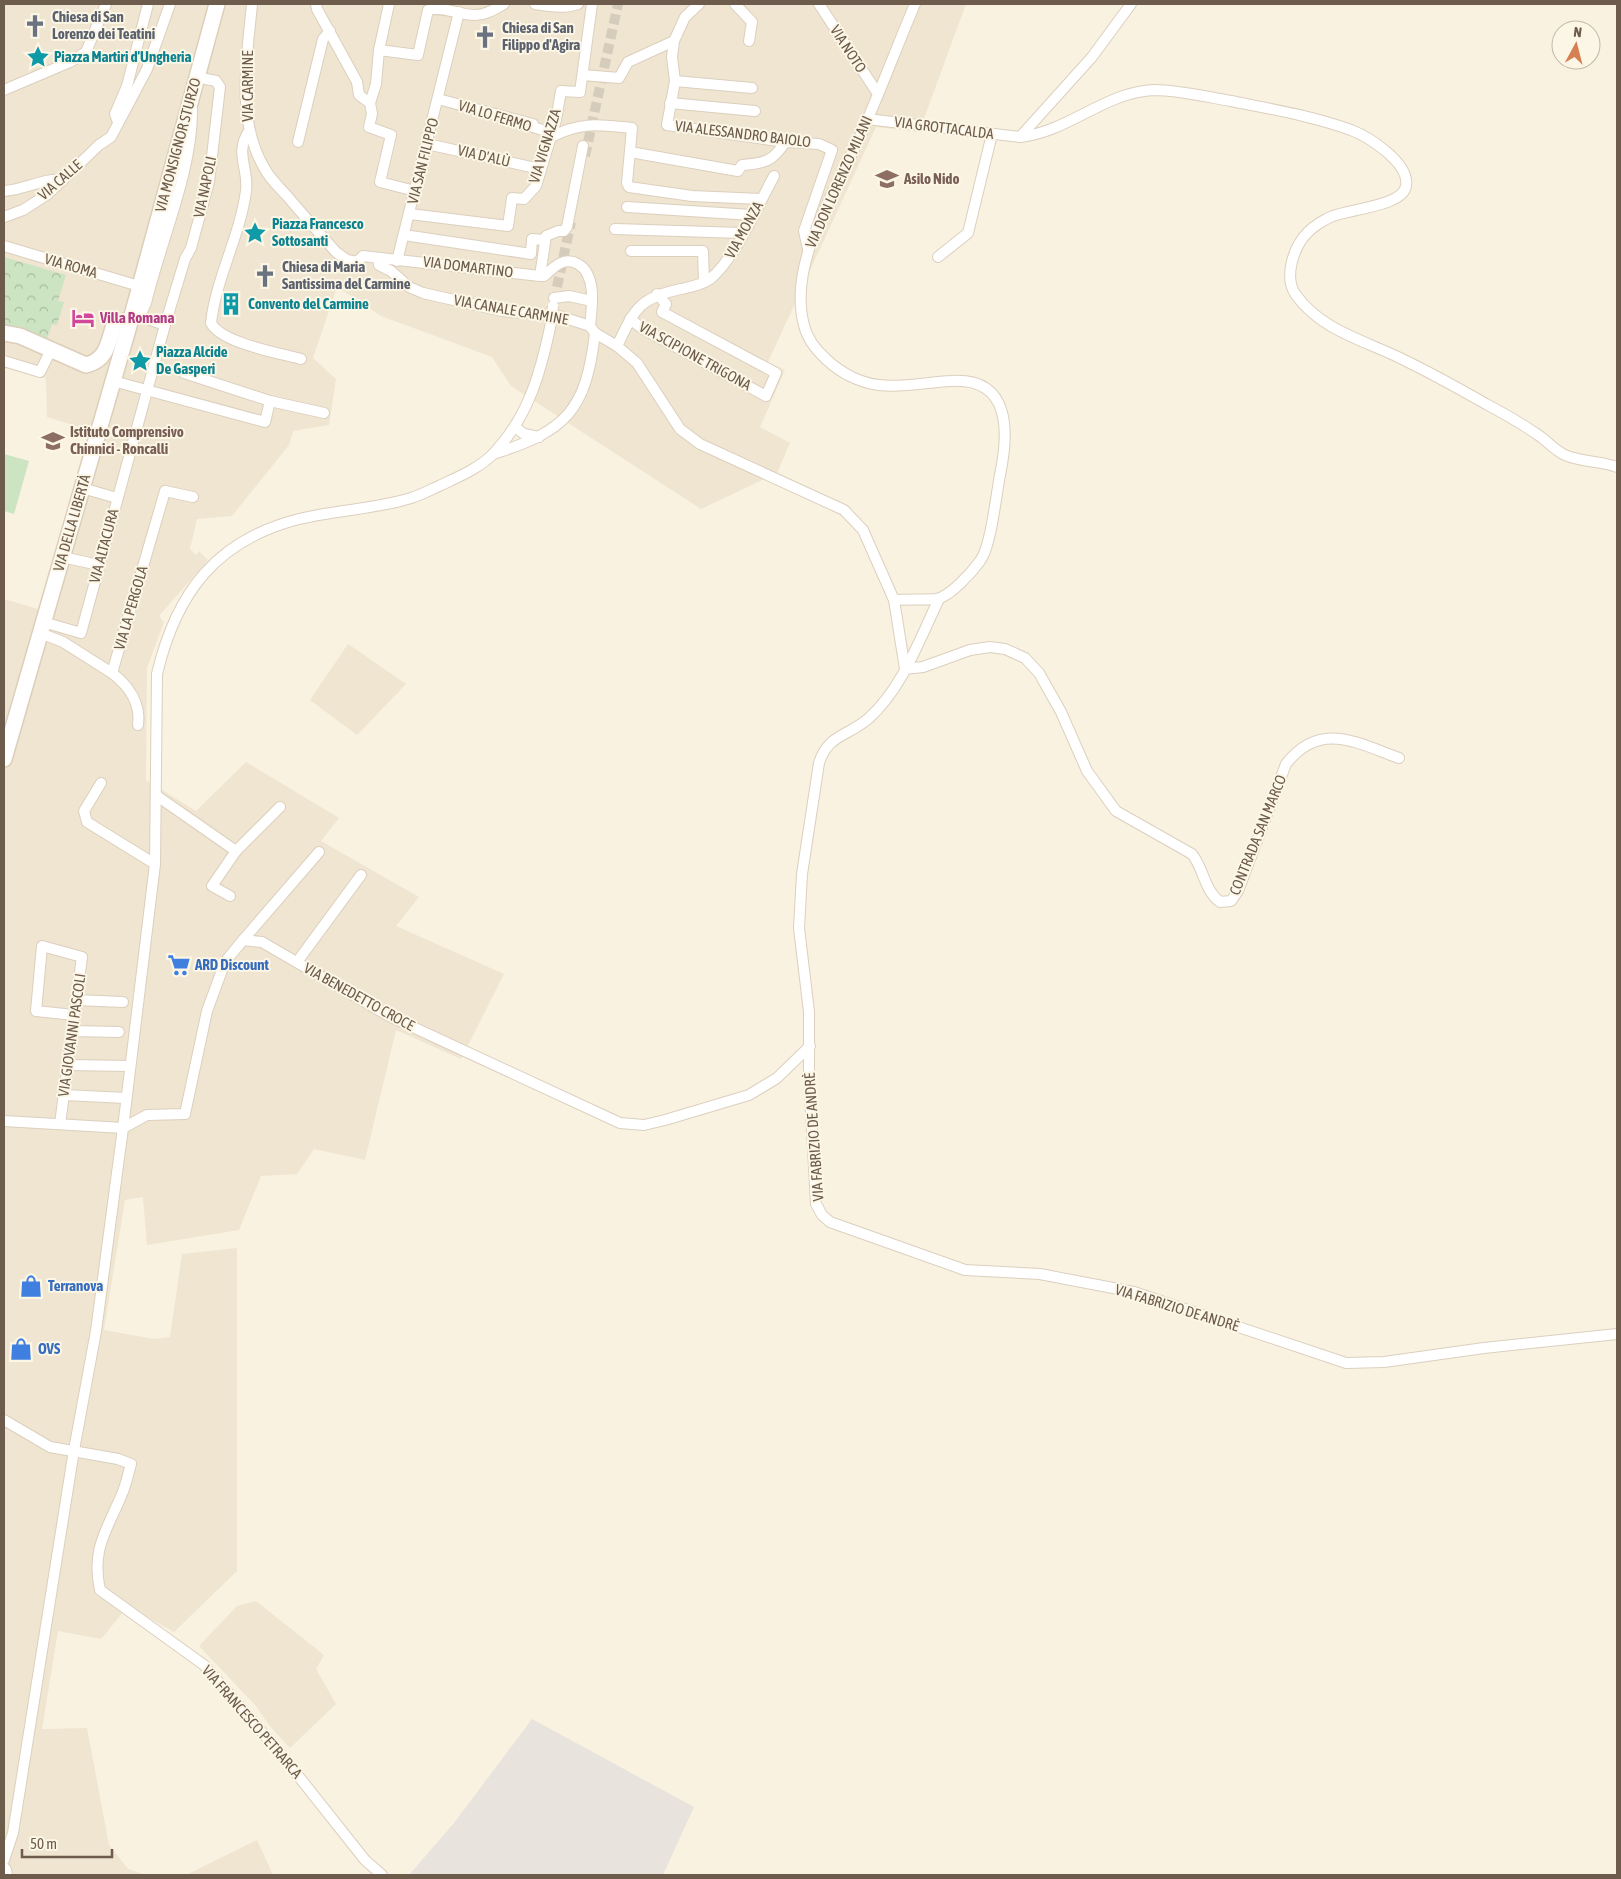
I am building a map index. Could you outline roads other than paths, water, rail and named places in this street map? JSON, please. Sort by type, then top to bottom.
[{"type":"main road","name":"VIA MONSIGNOR STURZO","points":[[139,286],[217,4]]},
{"type":"main road","name":"VIA DELLA LIBERTÀ","points":[[4,759],[113,381],[135,316],[139,286]]},
{"type":"main road","points":[[4,333],[20,336],[76,362],[86,364],[96,362],[104,356],[114,325],[135,316]]},
{"type":"street","points":[[4,90],[70,62],[86,52],[106,4]]},
{"type":"street","points":[[118,122],[115,114],[126,86],[148,4]]},
{"type":"street","points":[[118,122],[147,69],[170,4]]},
{"type":"street","name":"VIA CARMINE","points":[[252,4],[246,66],[249,131],[253,145],[266,172],[336,252],[347,260],[357,262],[363,256],[397,261]]},
{"type":"street","points":[[316,4],[316,9],[357,82],[359,95],[370,103]]},
{"type":"street","points":[[389,4],[379,50],[376,84],[370,103],[372,114],[369,127],[391,135],[380,182],[415,191]]},
{"type":"street","points":[[379,50],[418,55],[428,10],[436,8],[475,15],[486,13],[504,4]]},
{"type":"street","points":[[535,4],[572,6],[578,4]]},
{"type":"street","points":[[592,4],[583,75],[619,78],[628,62],[674,41]]},
{"type":"street","points":[[699,4],[685,17],[674,41],[672,57],[675,81],[670,103],[755,111]]},
{"type":"street","points":[[735,4],[752,22],[749,41]]},
{"type":"street","name":"VIA NOTO","points":[[819,4],[878,94]]},
{"type":"street","name":"VIA DON LORENZO MILANI","points":[[915,4],[878,94],[808,249],[800,307],[804,328],[817,350],[835,368],[853,377],[878,385],[902,386],[953,381],[974,383],[988,390],[998,399],[1004,418],[1004,456],[984,556],[963,581],[939,599]]},
{"type":"street","points":[[1020,137],[1092,57],[1131,4]]},
{"type":"street","name":"VIA SAN FILIPPO","points":[[397,261],[459,12]]},
{"type":"street","points":[[298,142],[323,39],[330,32]]},
{"type":"street","name":"VIA VIGNAZZA","points":[[410,214],[508,226],[512,198],[524,199],[536,186],[551,135],[561,91],[580,92],[583,75]]},
{"type":"street","name":"VIA NAPOLI","points":[[169,310],[185,259],[191,248],[209,182],[220,108],[220,87],[216,81],[196,77]]},
{"type":"street","points":[[675,81],[752,88]]},
{"type":"street","name":"VIA GROTTACALDA","points":[[867,119],[1020,137],[1034,136],[1118,96],[1153,90],[1204,96],[1288,112],[1353,131],[1370,140],[1396,161],[1403,170],[1407,180],[1406,189],[1402,196],[1390,202],[1330,217],[1308,232],[1294,253],[1290,285],[1296,295],[1312,312],[1340,332],[1399,358],[1486,404],[1540,437],[1565,455],[1617,467]]},
{"type":"street","points":[[165,325],[135,316],[146,303],[174,211],[190,138],[192,95]]},
{"type":"street","name":"VIA LO FERMO","points":[[438,99],[533,124],[533,127],[551,135]]},
{"type":"street","name":"VIA ALESSANDRO BAIOLO","points":[[670,103],[668,125],[785,142],[819,144],[832,150],[804,231],[808,249]]},
{"type":"street","name":"VIA CALLE","points":[[4,217],[23,210],[48,194],[98,145],[111,137],[118,122]]},
{"type":"street","points":[[551,135],[576,126],[599,125],[632,128],[627,183],[629,187],[692,196],[761,199]]},
{"type":"street","points":[[249,131],[243,141],[242,156],[247,189],[211,323],[219,333],[242,342],[301,359]]},
{"type":"street","points":[[938,257],[968,234],[992,134]]},
{"type":"street","points":[[630,152],[738,172],[742,165],[765,163],[778,153],[785,142]]},
{"type":"street","name":"VIA D'ALÙ","points":[[427,144],[540,169]]},
{"type":"street","points":[[4,1860],[12,1833],[74,1450],[96,1331],[155,864],[159,666],[172,625],[184,600],[212,566],[247,537],[298,519],[411,498],[461,476],[493,454],[538,437],[564,421],[582,395],[593,329],[589,277],[584,268],[573,261],[562,261],[544,276],[540,276],[544,240],[551,232],[564,231],[567,227],[583,146]]},
{"type":"street","name":"VIA MONZA","points":[[617,346],[638,306],[657,294],[704,282],[726,263],[774,176]]},
{"type":"street","points":[[4,191],[33,186],[54,179],[62,180]]},
{"type":"street","points":[[627,207],[752,215]]},
{"type":"street","points":[[615,229],[742,233]]},
{"type":"street","points":[[404,236],[531,254],[532,239],[544,240]]},
{"type":"street","name":"VIA ROMA","points":[[4,246],[139,286]]},
{"type":"street","points":[[631,251],[703,251],[704,282]]},
{"type":"street","name":"VIA CANALE CARMINE","points":[[378,258],[379,265],[409,287],[423,294],[502,311],[559,316],[593,329],[617,346],[637,364],[680,428],[700,444],[844,510],[864,530],[894,600],[905,669]]},
{"type":"street","name":"VIA DOMARTINO","points":[[397,261],[419,261],[540,276]]},
{"type":"street","points":[[493,454],[515,427],[536,385],[557,287]]},
{"type":"street","name":"VIA SCIPIONE TRIGONA","points":[[630,319],[766,396],[776,374],[662,312],[666,304],[657,294]]},
{"type":"street","points":[[554,302],[569,296],[592,301]]},
{"type":"street","name":"VIA ALTACURA","points":[[42,628],[81,633],[138,422],[150,391],[169,310]]},
{"type":"street","points":[[4,361],[40,372],[51,350]]},
{"type":"street","points":[[184,373],[270,401],[324,413]]},
{"type":"street","points":[[113,381],[265,422],[270,401]]},
{"type":"street","points":[[515,427],[524,434],[538,437]]},
{"type":"street","points":[[82,488],[117,498]]},
{"type":"street","name":"VIA LA PERGOLA","points":[[42,628],[112,673],[165,491],[193,497]]},
{"type":"street","points":[[62,557],[99,565]]},
{"type":"street","points":[[894,600],[939,599]]},
{"type":"street","name":"VIA FABRIZIO DE ANDRÈ","points":[[939,599],[902,676],[868,719],[834,739],[823,750],[819,763],[802,874],[799,928],[809,1012],[816,1204],[822,1215],[830,1222],[965,1270],[1040,1274],[1134,1292],[1346,1363],[1384,1362],[1484,1348],[1617,1334]]},
{"type":"street","name":"CONTRADA SAN MARCO","points":[[905,669],[923,667],[970,650],[990,647],[1005,649],[1025,658],[1039,673],[1060,712],[1086,771],[1116,811],[1192,854],[1199,863],[1211,894],[1220,902],[1231,901],[1238,891],[1286,764],[1299,751],[1324,738],[1338,737],[1399,758]]},
{"type":"street","points":[[112,673],[134,698],[139,715],[138,725]]},
{"type":"street","points":[[101,784],[84,812],[86,822],[155,864]]},
{"type":"street","points":[[157,796],[236,851]]},
{"type":"street","points":[[230,896],[212,886],[236,851],[280,807]]},
{"type":"street","points":[[4,1121],[123,1128],[147,1115],[184,1114],[207,1012],[225,962],[319,852]]},
{"type":"street","points":[[296,962],[361,875]]},
{"type":"street","name":"VIA BENEDETTO CROCE","points":[[243,940],[262,942],[389,1016],[620,1123],[644,1124],[658,1122],[749,1095],[777,1078],[810,1046]]},
{"type":"street","name":"VIA GIOVANNI PASCOLI","points":[[60,1124],[82,957],[42,946],[36,1011],[74,1015]]},
{"type":"street","points":[[76,1000],[123,1002]]},
{"type":"street","points":[[72,1031],[119,1032]]},
{"type":"street","points":[[68,1065],[130,1066]]},
{"type":"street","points":[[64,1095],[126,1098]]},
{"type":"street","name":"VIA FRANCESCO PETRARCA","points":[[4,1420],[50,1447],[118,1458],[131,1464],[123,1492],[100,1540],[96,1572],[100,1590],[204,1665],[280,1752],[365,1860],[382,1875]]},
{"type":"street","points":[[4,1870],[5,1875]]},
{"type":"tunnel","points":[[585,156],[618,4]]},
{"type":"tunnel","points":[[557,287],[571,222]]},
{"type":"place","name":"Chiesa di San Lorenzo dei Teatini","points":[[35,26]]},
{"type":"place","name":"Chiesa di San Filippo d'Agira","points":[[485,37]]},
{"type":"place","name":"Piazza Martiri d'Ungheria","points":[[38,57]]},
{"type":"place","name":"Asilo Nido","points":[[887,179]]},
{"type":"place","name":"Piazza Francesco Sottosanti","points":[[255,233]]},
{"type":"place","name":"Chiesa di Maria Santissima del Carmine","points":[[265,276]]},
{"type":"place","name":"Convento del Carmine","points":[[231,304]]},
{"type":"place","name":"Villa Romana","points":[[83,318]]},
{"type":"place","name":"Piazza Alcide De Gasperi","points":[[140,361]]},
{"type":"place","name":"Istituto Comprensivo Chinnici - Roncalli","points":[[53,441]]},
{"type":"place","name":"ARD Discount","points":[[179,965]]},
{"type":"place","name":"Terranova","points":[[31,1286]]},
{"type":"place","name":"OVS","points":[[21,1349]]}]
